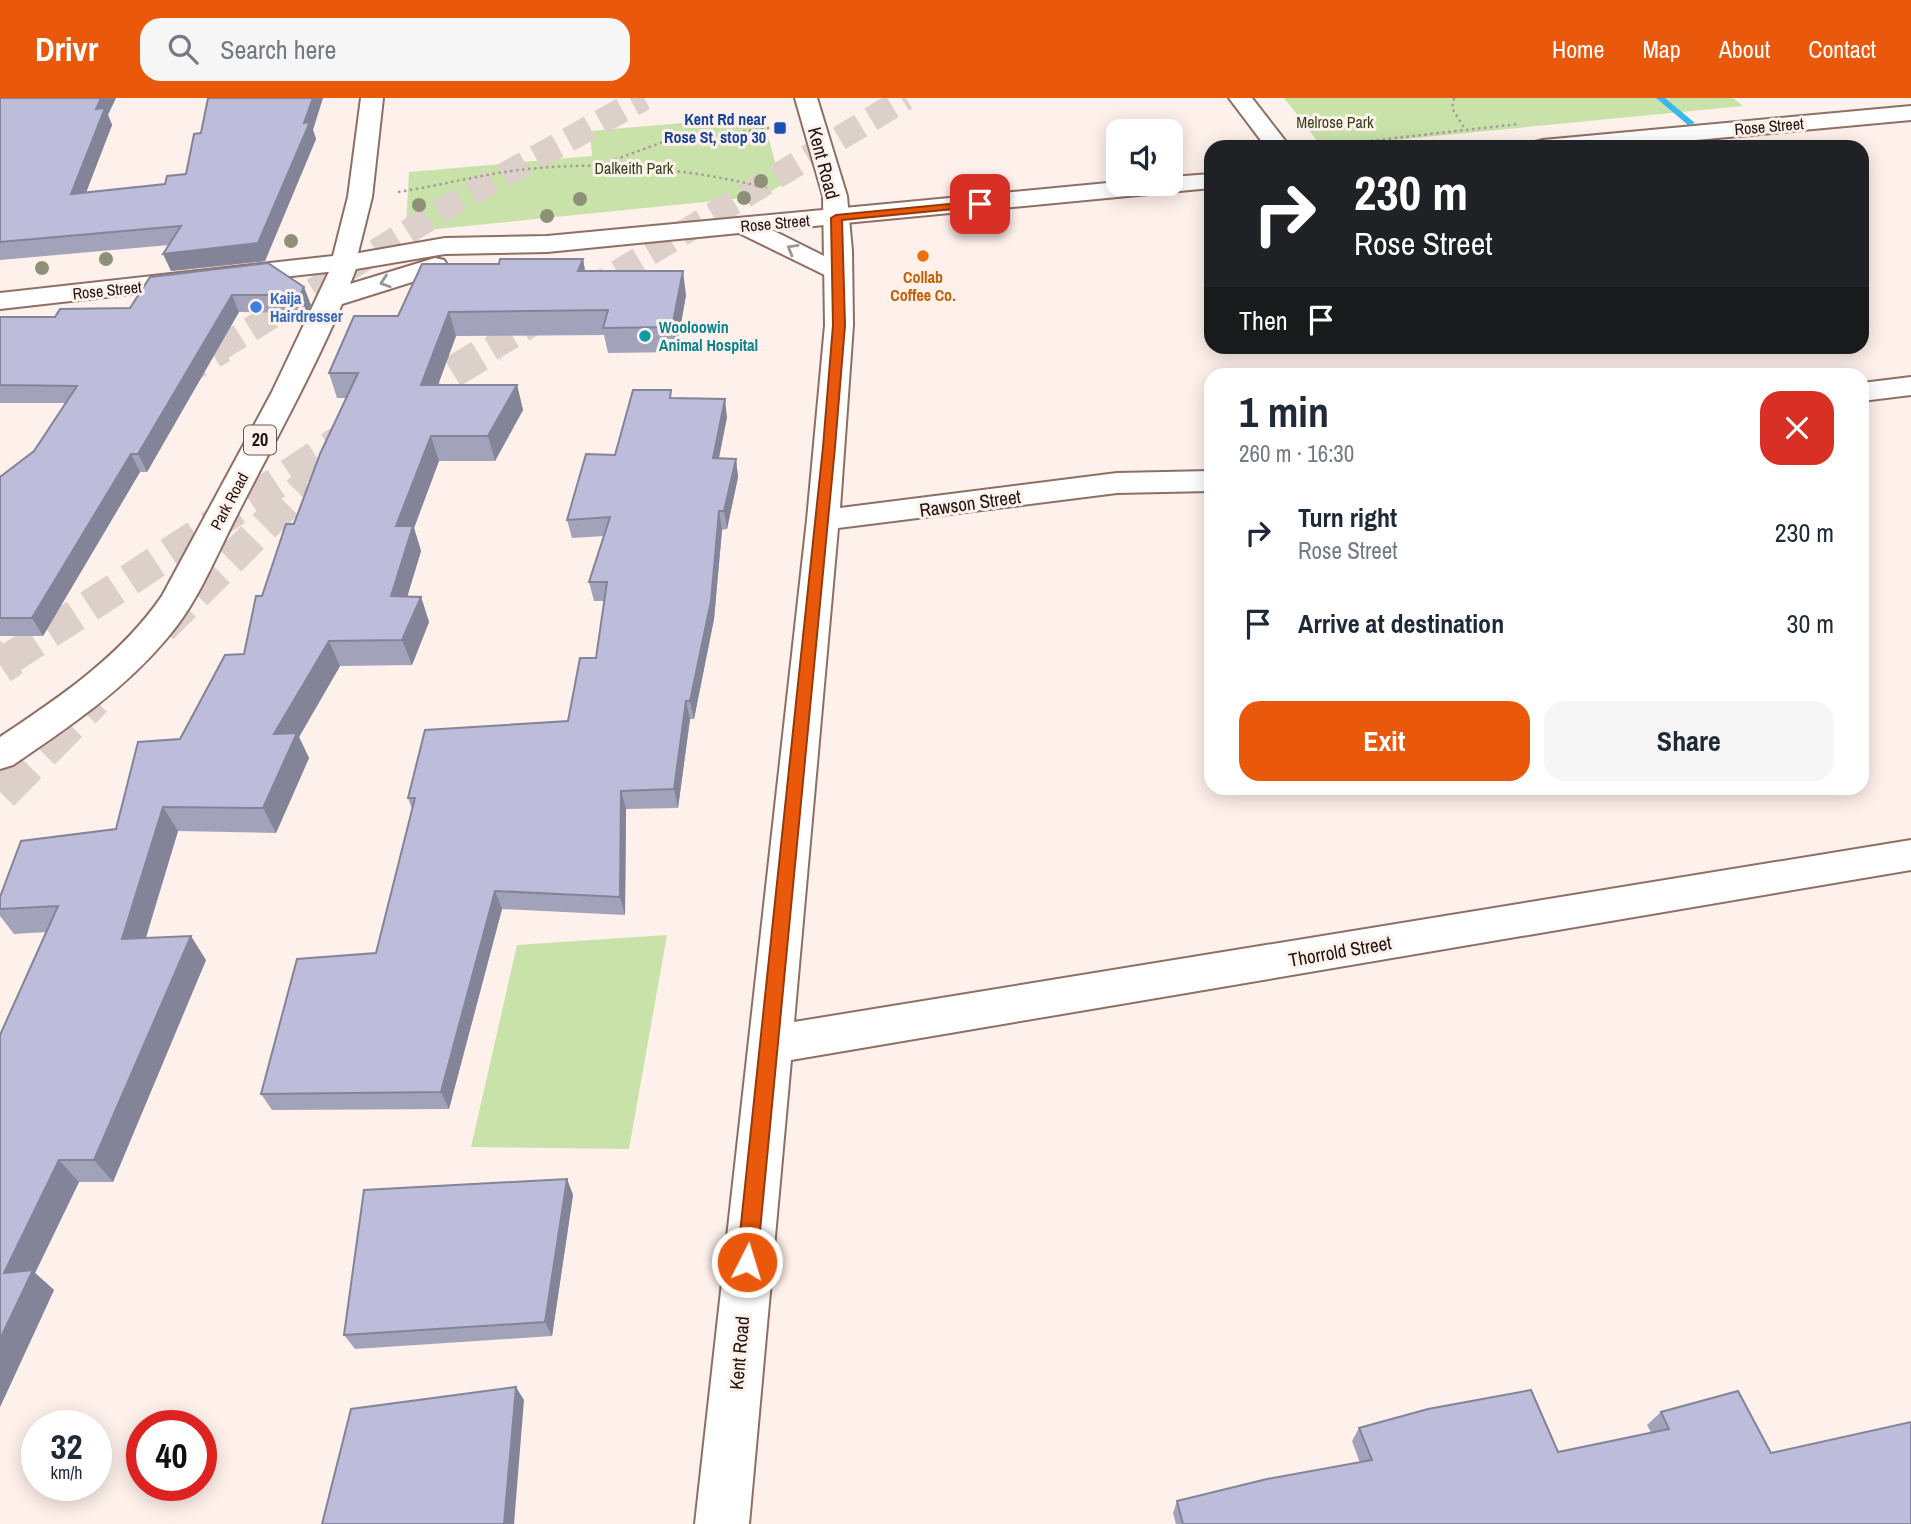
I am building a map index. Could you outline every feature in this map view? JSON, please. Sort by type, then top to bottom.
[{"type":"street","name":"Park Road","points":[[0,755],[90,691],[158,627],[178,596],[244,473],[332,298],[345,263],[360,197],[372,98]]},
{"type":"street","name":"Kent Road","points":[[722,1524],[839,325],[835,196],[806,98]]},
{"type":"street","points":[[1240,98],[1273,140]]},
{"type":"street","name":"Rose Street","points":[[1619,140],[1911,113]]},
{"type":"street","name":"Rose Street","points":[[0,301],[345,263],[445,246],[547,244],[1204,182]]},
{"type":"street","points":[[744,226],[839,274]]},
{"type":"street","name":"Rose Street","points":[[332,298],[436,266],[547,244]]},
{"type":"street","points":[[1869,391],[1911,386]]},
{"type":"street","name":"Rawson Street","points":[[1117,483],[1178,462],[1204,457]]},
{"type":"street","name":"Rawson Street","points":[[822,520],[1117,483],[1204,481]]},
{"type":"street","name":"Thorrold Street","points":[[768,1045],[1911,855]]},
{"type":"path","points":[[1454,98],[1452,108],[1465,129]]},
{"type":"path","points":[[598,166],[634,150],[688,137],[814,123]]},
{"type":"path","points":[[1375,140],[1528,123]]},
{"type":"path","points":[[397,192],[520,170],[598,166],[696,173],[743,181],[768,188],[775,194]]},
{"type":"green space","name":"Melrose Park","points":[[1284,98],[1733,98],[1743,106],[1394,140],[1317,140]]},
{"type":"green space","name":"Dalkeith Park","points":[[763,116],[781,185],[764,196],[427,230],[406,225],[409,172],[592,156],[590,131]]},
{"type":"green space","points":[[667,935],[629,1149],[471,1147],[517,945]]},
{"type":"building","points":[[0,98],[101,98],[96,109],[105,108],[71,194],[165,184],[167,176],[186,174],[194,134],[201,133],[208,98],[313,98],[304,123],[310,122],[258,243],[163,254],[181,226],[0,242]]},
{"type":"building","points":[[500,259],[583,259],[578,271],[683,271],[672,327],[603,328],[608,310],[449,312],[421,385],[517,385],[488,436],[431,436],[396,526],[413,526],[391,596],[421,597],[402,640],[329,641],[274,734],[297,733],[263,808],[163,807],[122,939],[191,936],[94,1160],[59,1160],[4,1273],[33,1270],[0,1339],[0,1035],[58,906],[0,909],[0,897],[21,841],[116,829],[138,742],[180,739],[225,655],[244,654],[256,596],[262,596],[286,524],[294,524],[320,454],[358,373],[329,373],[354,316],[398,316],[422,264],[499,264]]},
{"type":"building","points":[[268,263],[304,287],[300,295],[232,295],[138,454],[131,454],[32,618],[0,618],[0,477],[34,451],[77,386],[0,385],[0,317],[55,317],[60,309],[130,308],[150,277]]},
{"type":"building","points":[[633,390],[671,390],[670,398],[725,399],[713,458],[736,459],[724,511],[719,511],[711,601],[690,701],[686,701],[674,789],[621,791],[620,897],[495,891],[441,1092],[261,1094],[297,959],[376,953],[415,798],[408,798],[425,730],[568,721],[580,658],[596,658],[607,582],[589,582],[610,517],[567,520],[586,454],[615,455]]},
{"type":"building","points":[[567,1179],[545,1322],[344,1335],[364,1190]]},
{"type":"building","points":[[516,1387],[504,1524],[322,1524],[351,1409]]},
{"type":"building","points":[[1531,1390],[1558,1452],[1669,1429],[1661,1412],[1738,1391],[1771,1453],[1911,1422],[1911,1524],[1183,1524],[1177,1501],[1267,1479],[1372,1460],[1359,1428],[1428,1409]]},
{"type":"waterway","points":[[1660,98],[1691,123]]},
{"type":"tunnel","points":[[219,349],[459,200],[644,98]]},
{"type":"tunnel","points":[[491,349],[906,98]]},
{"type":"tunnel","points":[[171,378],[222,347]]},
{"type":"tunnel","points":[[9,659],[363,426],[494,347]]},
{"type":"tunnel","points":[[162,628],[307,483]]},
{"type":"tunnel","points":[[0,665],[9,659]]},
{"type":"tunnel","points":[[0,792],[93,698]]},
{"type":"place","name":"Kent Rd near Rose St, stop 30","points":[[780,128]]},
{"type":"place","name":"Collab Coffee Co.","points":[[923,256]]},
{"type":"place","name":"Kaija Hairdresser","points":[[256,307]]},
{"type":"place","name":"Wooloowin Animal Hospital","points":[[645,336]]},
{"type":"route","points":[[747,1262],[829,447],[839,325],[840,282],[836,218],[980,204]]}]
